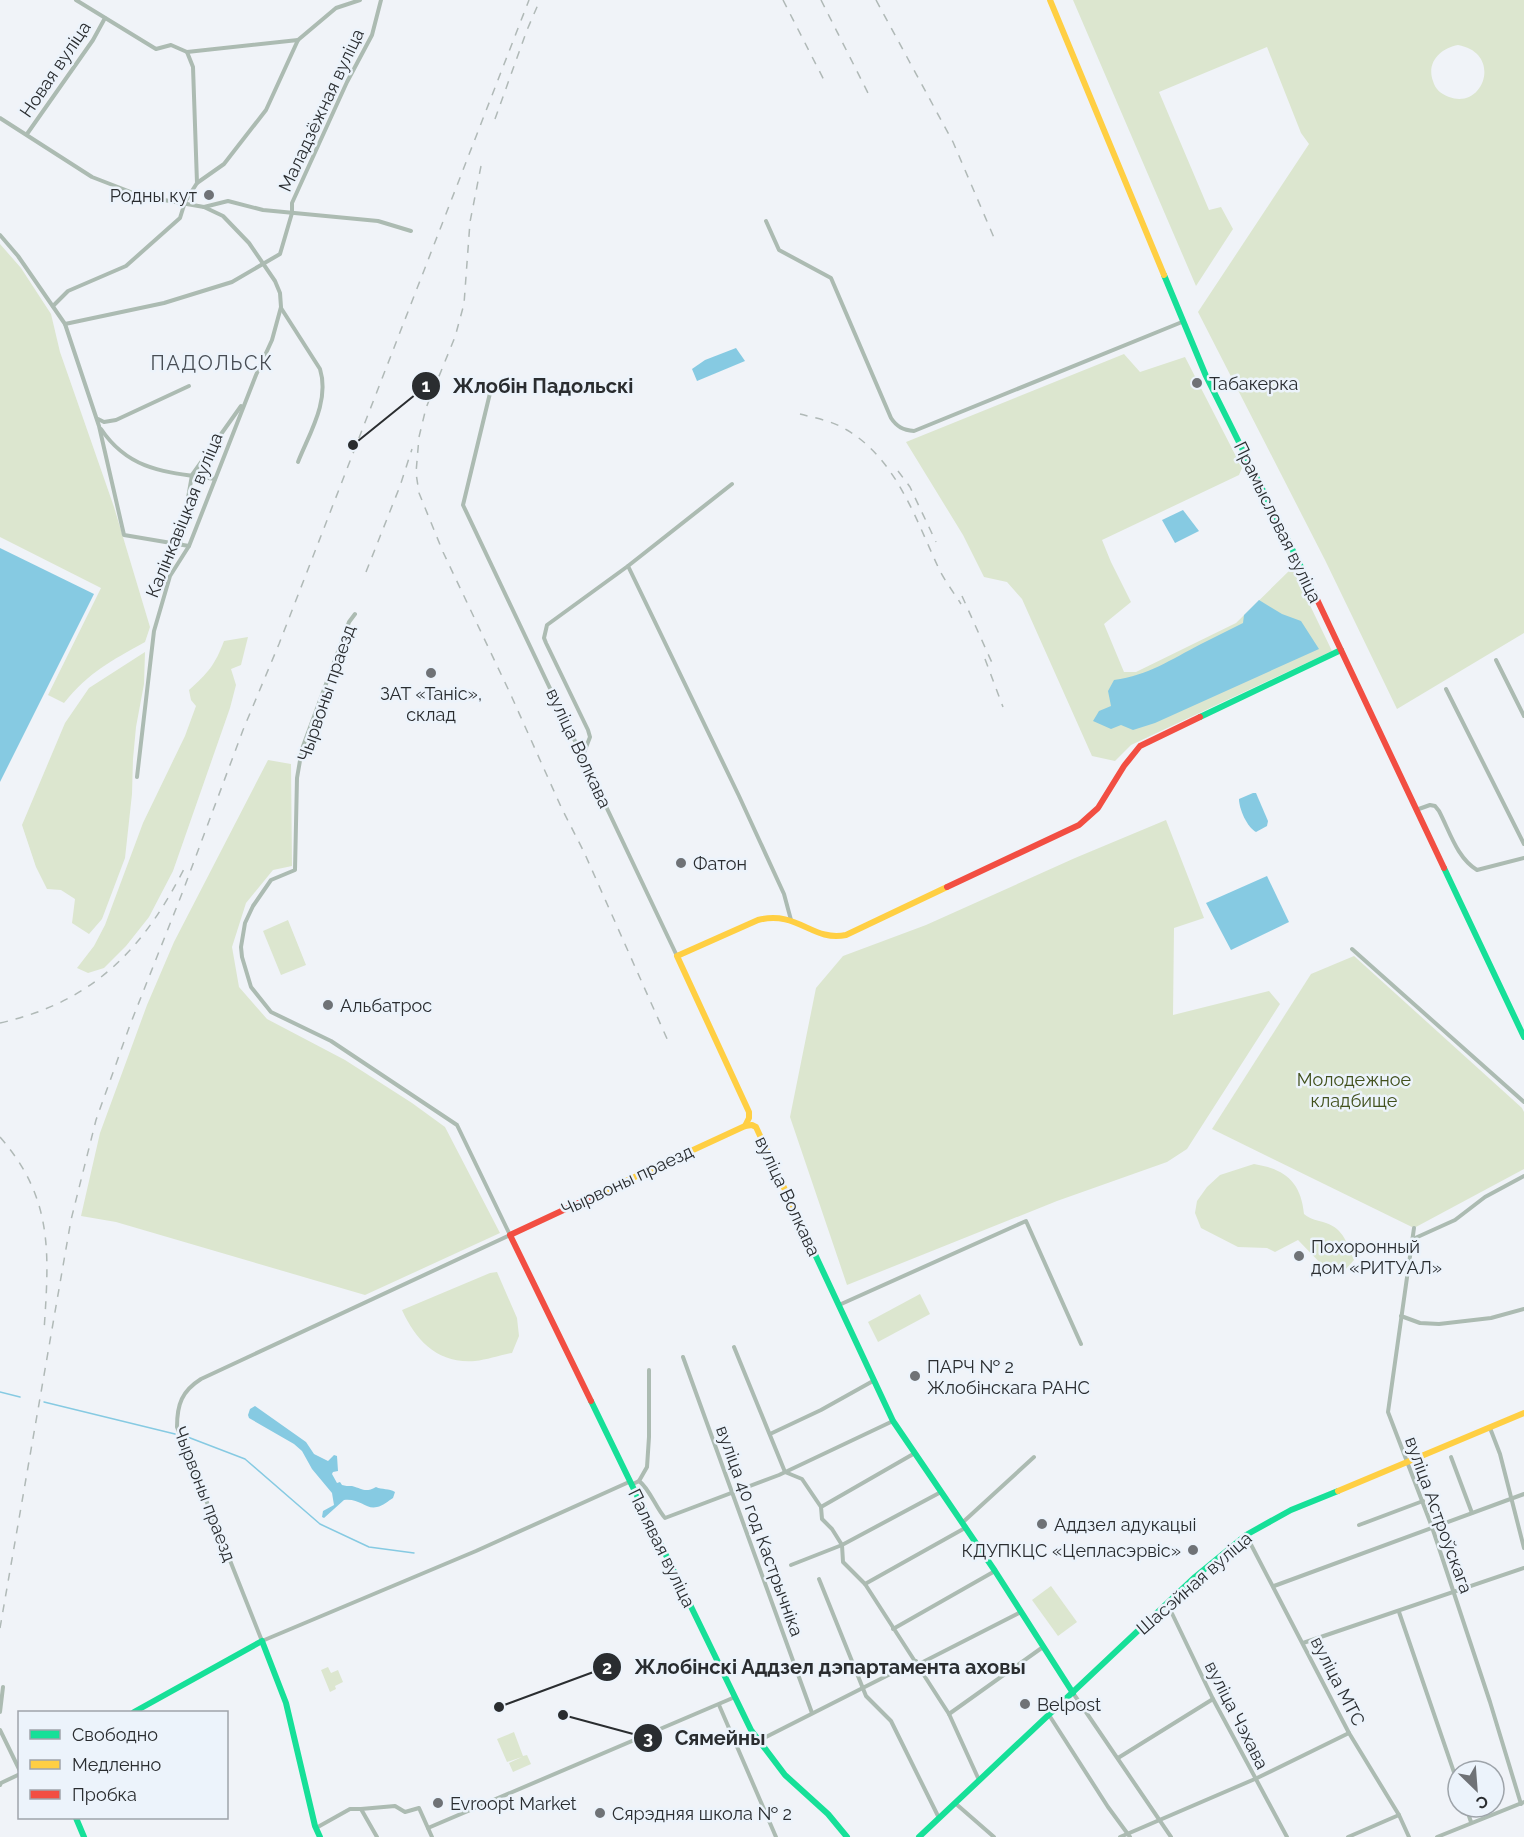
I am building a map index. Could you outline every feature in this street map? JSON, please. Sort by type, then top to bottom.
[{"type":"street","points":[[76,0],[156,49],[171,45],[187,52],[298,40]]},
{"type":"street","points":[[52,306],[68,291],[126,266],[180,218],[185,202],[197,183],[224,164],[266,110],[298,40],[336,8],[360,0]]},
{"type":"street","name":"Маладзёжная вуліца","points":[[65,324],[164,303],[232,282],[280,254],[292,213],[292,203],[347,82],[372,35],[381,0]]},
{"type":"street","name":"Прамысловая вуліца","points":[[1050,0],[1206,376],[1341,650],[1524,1037]]},
{"type":"street","name":"Новая вуліца","points":[[27,134],[93,40],[105,18]]},
{"type":"street","points":[[187,52],[193,67],[197,183]]},
{"type":"street","points":[[0,118],[92,177],[111,186],[141,196],[204,207],[223,216],[249,243],[277,287],[281,308],[320,369],[321,405],[298,462]]},
{"type":"street","points":[[204,207],[228,201],[263,210],[378,221],[411,231]]},
{"type":"street","points":[[766,220],[779,250],[831,278],[891,418],[894,423],[906,430],[914,431],[1182,322]]},
{"type":"street","points":[[0,235],[18,256],[65,324],[99,426],[124,535],[189,546]]},
{"type":"street","name":"Калінкавіцкая вуліца","points":[[137,777],[154,631],[171,576],[189,546],[272,340],[281,308]]},
{"type":"street","points":[[97,419],[104,422],[116,420],[189,386]]},
{"type":"street","name":"вуліца Волкава","points":[[491,389],[463,505],[749,1112],[745,1126]]},
{"type":"street","points":[[180,544],[192,475],[246,400]]},
{"type":"street","points":[[99,426],[112,445],[131,458],[157,470],[215,479]]},
{"type":"street","points":[[583,756],[590,737],[546,643],[547,626],[732,484]]},
{"type":"street","points":[[628,566],[784,894],[791,920]]},
{"type":"street","name":"Чырвоны праезд","points":[[355,614],[342,640],[303,749],[297,778],[295,870],[271,880],[253,906],[245,923],[241,947],[245,973],[251,987],[271,1012],[331,1041],[457,1125],[510,1235]]},
{"type":"street","points":[[677,956],[769,917],[791,920],[824,936],[841,937],[1079,825],[1096,812],[1125,763],[1140,746],[1341,650]]},
{"type":"street","points":[[1496,660],[1524,716]]},
{"type":"street","points":[[1446,690],[1524,844]]},
{"type":"street","points":[[1416,810],[1430,805],[1435,806],[1459,852],[1468,865],[1478,870],[1524,858]]},
{"type":"street","points":[[1352,949],[1524,1102]]},
{"type":"street","name":"вуліца Волкава","points":[[745,1126],[752,1125],[760,1133],[893,1421],[994,1570],[1072,1693],[1171,1837]]},
{"type":"street","name":"Чырвоны праезд","points":[[320,1837],[286,1704],[177,1427],[177,1415],[183,1394],[201,1379],[745,1126]]},
{"type":"street","points":[[1412,1240],[1455,1220],[1485,1197],[1524,1176]]},
{"type":"street","points":[[838,1305],[1026,1221],[1081,1344]]},
{"type":"street","name":"вуліца Астроўскага","points":[[1414,1228],[1388,1412],[1432,1527],[1522,1803]]},
{"type":"street","name":"Палявая вуліца","points":[[510,1235],[630,1484],[758,1741],[780,1769],[834,1820],[847,1837]]},
{"type":"street","points":[[1401,1316],[1420,1323],[1439,1324],[1491,1318],[1524,1309]]},
{"type":"street","points":[[734,1347],[785,1472],[802,1479],[821,1507],[822,1520],[832,1529],[842,1545],[843,1562],[865,1584],[949,1714],[979,1780]]},
{"type":"street","name":"вуліца 40 год Кастрычніка","points":[[683,1358],[812,1713]]},
{"type":"street","points":[[138,1711],[262,1641],[639,1481],[647,1467],[650,1437],[649,1370]]},
{"type":"street","points":[[770,1434],[821,1410],[873,1380]]},
{"type":"street","name":"Шасэйная вуліца","points":[[919,1837],[1206,1567],[1246,1535],[1291,1510],[1524,1413]]},
{"type":"street","points":[[639,1481],[665,1518],[785,1472],[893,1421]]},
{"type":"street","points":[[1490,1428],[1500,1454],[1524,1548]]},
{"type":"street","points":[[821,1507],[915,1453]]},
{"type":"street","points":[[865,1584],[964,1525],[1034,1457]]},
{"type":"street","points":[[1451,1457],[1472,1513]]},
{"type":"street","points":[[791,1565],[842,1545],[941,1491]]},
{"type":"street","points":[[1274,1586],[1524,1494]]},
{"type":"street","points":[[1359,1526],[1423,1501]]},
{"type":"street","name":"вуліца МТС","points":[[1246,1535],[1349,1733],[1399,1815],[1409,1837]]},
{"type":"street","points":[[1303,1643],[1524,1568]]},
{"type":"street","points":[[893,1629],[994,1570]]},
{"type":"street","points":[[819,1579],[862,1689],[891,1721],[939,1818]]},
{"type":"street","name":"вуліца Чэхава","points":[[1167,1604],[1213,1699],[1287,1837]]},
{"type":"street","points":[[758,1741],[1021,1612]]},
{"type":"street","points":[[1399,1612],[1449,1759]]},
{"type":"street","points":[[949,1714],[1043,1647]]},
{"type":"street","points":[[0,1712],[3,1687]]},
{"type":"street","points":[[428,1828],[735,1698]]},
{"type":"street","points":[[1118,1758],[1213,1699]]},
{"type":"street","points":[[719,1705],[776,1837]]},
{"type":"street","points":[[1049,1715],[1108,1807],[1129,1835]]},
{"type":"street","points":[[0,1730],[18,1769]]},
{"type":"street","points":[[1120,1837],[1256,1779],[1349,1733]]},
{"type":"street","points":[[0,1784],[18,1772]]},
{"type":"street","points":[[955,1803],[994,1837]]},
{"type":"street","points":[[1437,1837],[1522,1803]]},
{"type":"street","points":[[316,1828],[350,1809],[395,1806],[405,1812],[420,1808],[432,1837]]},
{"type":"street","points":[[361,1809],[377,1837]]},
{"type":"street","points":[[1348,1837],[1399,1815]]},
{"type":"street","points":[[76,1819],[84,1837]]},
{"type":"green space","points":[[1073,0],[1524,0],[1524,633],[1397,709],[1325,560],[1198,312],[1309,144],[1301,133],[1267,47],[1159,92],[1209,210],[1221,207],[1233,229],[1196,286]],"holes":[[[1458,45],[1472,50],[1480,58],[1484,68],[1484,79],[1479,88],[1472,95],[1461,99],[1441,93],[1435,86],[1431,74],[1436,57],[1446,49]]]},
{"type":"green space","points":[[0,244],[21,268],[51,314],[60,352],[114,507],[150,627],[145,642],[111,661],[92,675],[64,703],[48,695],[101,588],[0,537]]},
{"type":"green space","points":[[1124,354],[1140,372],[1185,357],[1242,468],[1239,475],[1102,540],[1131,602],[1104,624],[1124,672],[1136,672],[1236,623],[1292,568],[1332,651],[1131,745],[1115,761],[1092,756],[1022,599],[1007,582],[984,577],[963,535],[906,442]]},
{"type":"green space","points":[[248,637],[241,665],[231,669],[236,685],[230,708],[173,871],[149,917],[126,946],[104,968],[88,973],[77,968],[94,946],[105,925],[143,823],[185,736],[196,706],[191,700],[189,690],[210,668],[224,641]]},
{"type":"green space","points":[[145,652],[144,684],[136,727],[125,858],[102,919],[89,934],[72,923],[75,899],[61,890],[47,889],[36,867],[22,825],[65,723],[89,688]]},
{"type":"green space","points":[[268,760],[291,764],[292,866],[273,870],[246,903],[232,947],[239,987],[267,1019],[345,1060],[445,1127],[500,1233],[365,1295],[116,1222],[81,1216],[100,1133],[147,1005],[174,942]]},
{"type":"green space","points":[[1166,820],[1204,918],[1174,928],[1173,1015],[1269,991],[1280,1004],[1187,1149],[1167,1162],[1057,1201],[847,1285],[790,1117],[816,988],[843,956],[926,925]]},
{"type":"green space","points":[[288,920],[306,965],[281,975],[263,931]]},
{"type":"green space","name":"Молодежное кладбище","points":[[1354,956],[1524,1112],[1524,1169],[1414,1228],[1212,1129],[1311,974]]},
{"type":"green space","points":[[1254,1164],[1274,1169],[1290,1179],[1299,1193],[1304,1214],[1332,1226],[1341,1233],[1354,1260],[1345,1270],[1328,1271],[1298,1240],[1275,1252],[1267,1248],[1238,1247],[1201,1228],[1195,1213],[1197,1201],[1207,1187],[1220,1175]]},
{"type":"green space","points":[[497,1272],[517,1318],[519,1336],[512,1353],[484,1360],[462,1361],[439,1354],[421,1341],[402,1310]]},
{"type":"green space","points":[[920,1294],[930,1314],[878,1342],[868,1322]]},
{"type":"green space","points":[[1051,1586],[1077,1622],[1058,1636],[1032,1600]]},
{"type":"green space","points":[[328,1667],[331,1673],[338,1670],[343,1682],[330,1692],[321,1670]]},
{"type":"green space","points":[[514,1732],[523,1756],[527,1755],[531,1764],[513,1772],[509,1763],[522,1757],[507,1762],[497,1739]]},
{"type":"water","points":[[736,348],[745,361],[697,381],[692,369],[705,360]]},
{"type":"water","points":[[1183,510],[1199,531],[1175,543],[1162,520]]},
{"type":"water","points":[[0,548],[94,594],[0,782]]},
{"type":"water","points":[[1259,600],[1282,614],[1301,621],[1319,649],[1155,723],[1133,730],[1121,725],[1111,729],[1093,721],[1099,711],[1111,706],[1108,691],[1114,680],[1138,675],[1159,666],[1243,623],[1244,615]]},
{"type":"water","points":[[1256,793],[1268,821],[1267,826],[1256,832],[1244,817],[1239,799]]},
{"type":"water","points":[[1267,876],[1289,922],[1231,950],[1206,903]]},
{"type":"water","points":[[255,1406],[306,1442],[314,1454],[328,1461],[334,1455],[337,1456],[338,1471],[332,1474],[337,1483],[364,1490],[376,1487],[390,1490],[395,1492],[393,1498],[381,1506],[373,1507],[344,1500],[324,1518],[322,1517],[323,1511],[334,1505],[332,1493],[312,1469],[302,1451],[249,1418],[250,1409]]},
{"type":"waterway","points":[[0,1392],[20,1397]]},
{"type":"waterway","points":[[44,1402],[175,1434]]},
{"type":"waterway","points":[[185,1436],[245,1459],[320,1524],[369,1547],[414,1553]]},
{"type":"railway","points":[[0,1628],[71,1220],[96,1120],[243,730],[279,644],[529,0]]},
{"type":"railway","points":[[495,119],[540,0]]},
{"type":"railway","points":[[783,0],[826,84]]},
{"type":"railway","points":[[821,0],[869,95]]},
{"type":"railway","points":[[876,0],[953,142],[995,240]]},
{"type":"railway","points":[[481,166],[470,222],[464,304],[455,337],[426,408],[419,437],[416,473],[419,493],[443,552],[584,852],[668,1041]]},
{"type":"railway","points":[[800,414],[842,427],[879,457],[903,492],[939,569],[961,604]]},
{"type":"railway","points":[[366,572],[412,449]]},
{"type":"railway","points":[[898,471],[910,487],[936,542]]},
{"type":"railway","points":[[962,596],[993,665]]},
{"type":"railway","points":[[985,659],[1003,707]]},
{"type":"railway","points":[[0,1023],[33,1014],[62,1001],[88,986],[112,968],[133,947],[151,923],[169,897],[185,867]]},
{"type":"railway","points":[[0,1137],[18,1160],[39,1205],[47,1252],[44,1331]]},
{"type":"traffic: fast","points":[[1164,275],[1206,376],[1314,593]]},
{"type":"traffic: fast","points":[[1200,717],[1341,650]]},
{"type":"traffic: fast","points":[[1444,868],[1524,1037]]},
{"type":"traffic: fast","points":[[798,1218],[893,1421],[995,1571],[1073,1693]]},
{"type":"traffic: fast","points":[[591,1401],[751,1730],[785,1775],[828,1814],[847,1837]]},
{"type":"traffic: fast","points":[[919,1837],[1195,1577],[1246,1535],[1291,1510],[1338,1491]]},
{"type":"traffic: fast","points":[[136,1711],[262,1641],[286,1703],[315,1826],[320,1837]]},
{"type":"traffic: fast","points":[[76,1819],[84,1837]]},
{"type":"traffic: slow","points":[[1050,0],[1164,275]]},
{"type":"traffic: slow","points":[[745,1126],[749,1112],[677,956],[758,920],[772,918],[794,922],[824,934],[846,935],[947,887]]},
{"type":"traffic: slow","points":[[600,1193],[745,1126],[752,1125],[756,1127],[798,1218]]},
{"type":"traffic: slow","points":[[1338,1491],[1524,1413]]},
{"type":"traffic: jam","points":[[1314,593],[1444,868]]},
{"type":"traffic: jam","points":[[947,887],[1079,825],[1098,808],[1124,766],[1140,746],[1200,717]]},
{"type":"traffic: jam","points":[[591,1401],[510,1235],[600,1193]]},
{"type":"place","name":"Родны кут","points":[[209,195]]},
{"type":"place","name":"Табакерка","points":[[1197,383]]},
{"type":"place","name":"Жлобін Падольскі","points":[[353,445]]},
{"type":"place","name":"ЗАТ «Таніс», склад","points":[[431,673]]},
{"type":"place","name":"Фатон","points":[[681,863]]},
{"type":"place","name":"Альбатрос","points":[[328,1005]]},
{"type":"place","name":"Похоронный дом «РИТУАЛ»","points":[[1299,1256]]},
{"type":"place","name":"ПАРЧ № 2 Жлобінскага РАНС","points":[[915,1376]]},
{"type":"place","name":"Аддзел адукацыі","points":[[1042,1524]]},
{"type":"place","name":"КДУПКЦС «Цепласэрвіс»","points":[[1193,1550]]},
{"type":"place","name":"Belpost","points":[[1025,1704]]},
{"type":"place","name":"Жлобінскі Аддзел дэпартамента аховы","points":[[499,1707]]},
{"type":"place","name":"Сямейны","points":[[563,1715]]},
{"type":"place","name":"Evroopt Market","points":[[438,1803]]},
{"type":"place","name":"Сярэдняя школа № 2","points":[[600,1813]]},
{"type":"district","name":"ПАДОЛЬСК","points":[[212,363]]}]
